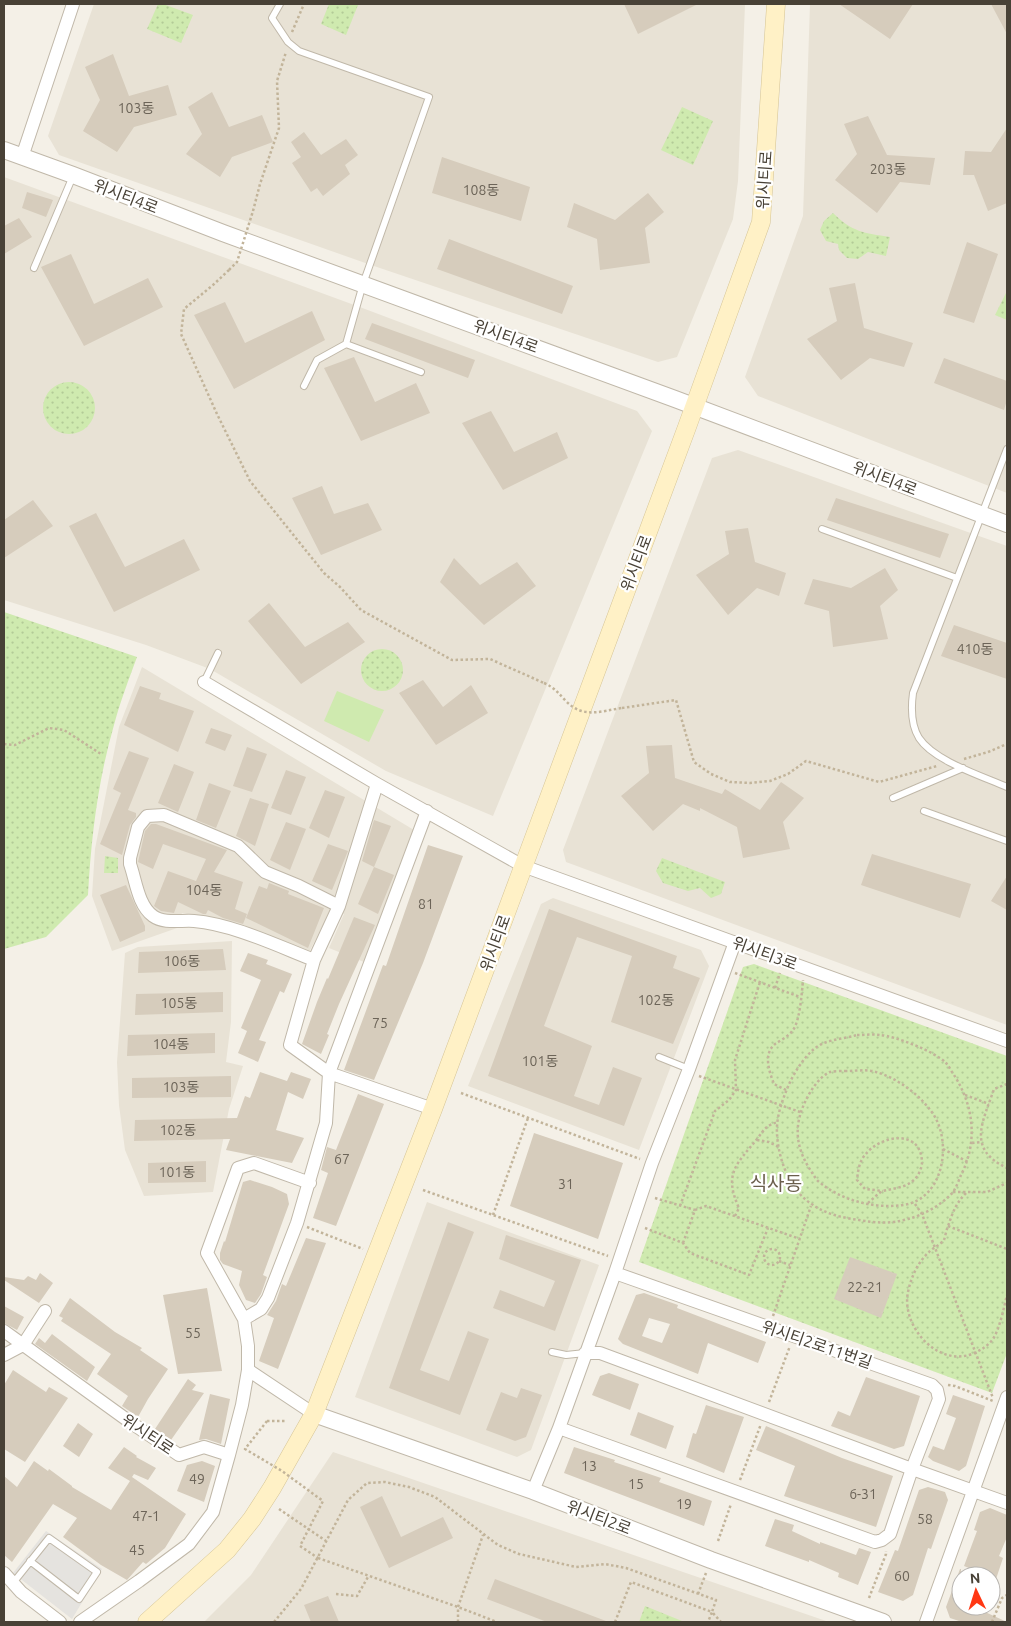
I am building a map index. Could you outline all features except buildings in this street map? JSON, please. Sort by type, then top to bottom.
[{"type":"main road","name":"위시티로","points":[[147,1622],[227,1550],[252,1520],[314,1414],[433,1108],[761,222],[776,4]]},
{"type":"street","points":[[22,157],[73,4]]},
{"type":"street","name":"위시티4로","points":[[4,150],[223,234],[694,406],[1007,524]]},
{"type":"street","name":"위시티3로","points":[[204,682],[377,784],[523,866],[1007,1041]]},
{"type":"street","points":[[377,784],[338,906],[314,960],[290,1045],[329,1073],[433,1108]]},
{"type":"street","points":[[244,1319],[261,1309],[268,1298],[297,1223],[310,1184],[326,1123],[329,1073],[427,811]]},
{"type":"street","points":[[314,960],[257,937],[224,927],[196,921],[167,920],[154,917],[143,906],[130,864],[138,827],[147,816],[164,815],[238,846],[265,872],[300,886],[338,906]]},
{"type":"street","points":[[533,1492],[559,1428],[616,1272],[652,1163],[693,1072],[734,942]]},
{"type":"street","points":[[80,1622],[189,1544],[213,1512],[242,1405],[248,1370],[248,1346],[244,1319],[207,1253],[238,1168],[254,1164],[310,1184]]},
{"type":"street","name":"위시티2로11번길","points":[[559,1428],[875,1542],[882,1540],[890,1534],[939,1399],[937,1390],[932,1384],[616,1272]]},
{"type":"street","points":[[4,1355],[23,1345],[45,1311]]},
{"type":"street","name":"위시티로","points":[[4,1331],[179,1455],[204,1447],[229,1455]]},
{"type":"street","points":[[585,1353],[600,1353],[610,1356],[1007,1503]]},
{"type":"street","points":[[248,1370],[314,1414]]},
{"type":"street","points":[[926,1622],[1007,1397]]},
{"type":"street","name":"위시티2로","points":[[314,1414],[533,1492],[711,1560],[883,1622]]},
{"type":"street","points":[[4,1573],[21,1592],[60,1622]]},
{"type":"lane","points":[[280,4],[272,18],[288,42],[299,51],[429,97],[363,284],[346,344],[316,360],[304,386]]},
{"type":"lane","points":[[34,268],[73,175]]},
{"type":"lane","points":[[346,344],[421,372]]},
{"type":"lane","points":[[1007,449],[913,693],[911,704],[915,728],[920,740],[939,757],[1007,787]]},
{"type":"lane","points":[[822,529],[957,578]]},
{"type":"lane","points":[[204,682],[218,653]]},
{"type":"lane","points":[[893,798],[963,768]]},
{"type":"lane","points":[[924,811],[1007,841]]},
{"type":"lane","points":[[659,1057],[693,1072]]},
{"type":"lane","points":[[552,1352],[566,1355],[585,1353]]},
{"type":"lane","points":[[13,1583],[30,1561],[49,1538],[97,1572],[79,1599],[30,1561]]},
{"type":"path","points":[[304,4],[288,42],[277,81],[279,128],[237,262],[184,309],[181,334],[250,481],[324,573],[361,610],[452,660],[490,659],[553,686],[572,708],[587,714],[676,700],[694,762],[711,774],[730,782],[770,781],[788,774],[806,761],[878,782],[988,752],[1007,744]]},
{"type":"path","points":[[4,744],[15,745],[49,728],[64,730],[101,754]]},
{"type":"path","points":[[774,988],[781,970]]},
{"type":"path","points":[[734,972],[801,998]]},
{"type":"path","points":[[786,1090],[774,1084],[770,1074],[768,1054],[773,1045],[794,1029],[801,998],[803,978]]},
{"type":"path","points":[[680,1206],[716,1111],[729,1100],[736,1090],[734,1060],[760,982]]},
{"type":"path","points":[[857,1035],[882,1035],[908,1042],[945,1062],[965,1095],[973,1126],[968,1162],[953,1192],[922,1214],[906,1220],[882,1224],[847,1218],[824,1212],[812,1205],[800,1195],[790,1180],[784,1166],[777,1133],[781,1105],[786,1090],[803,1060],[823,1044],[857,1035]]},
{"type":"path","points":[[874,1071],[893,1079],[910,1090],[927,1106],[936,1118],[942,1137],[943,1149],[942,1163],[936,1181],[927,1193],[915,1203],[900,1206],[867,1204],[848,1199],[816,1180],[798,1145],[800,1112],[813,1087],[830,1072],[874,1071]]},
{"type":"path","points":[[693,1072],[736,1090],[800,1112]]},
{"type":"path","points":[[1007,1084],[994,1089],[981,1127],[982,1142],[987,1155],[1007,1168]]},
{"type":"path","points":[[461,1093],[642,1159]]},
{"type":"path","points":[[965,1095],[989,1104]]},
{"type":"path","points":[[493,1215],[528,1118]]},
{"type":"path","points":[[735,1216],[739,1208],[732,1187],[732,1178],[736,1165],[768,1124],[778,1122]]},
{"type":"path","points":[[867,1204],[883,1191],[893,1190],[916,1179],[922,1166],[922,1154],[916,1144],[905,1139],[886,1139],[875,1144],[864,1156],[858,1167],[858,1180],[865,1188],[883,1191]]},
{"type":"path","points":[[757,1140],[779,1146]]},
{"type":"path","points":[[972,1143],[982,1142]]},
{"type":"path","points":[[943,1149],[968,1162]]},
{"type":"path","points":[[953,1192],[987,1192],[1007,1183]]},
{"type":"path","points":[[423,1190],[608,1256]]},
{"type":"path","points":[[966,1193],[957,1202],[943,1241],[926,1254],[912,1279],[908,1292],[907,1306],[910,1317],[920,1335],[936,1350],[958,1357],[986,1347],[994,1337],[1007,1295]]},
{"type":"path","points":[[655,1198],[694,1210],[706,1206],[800,1238]]},
{"type":"path","points":[[915,1203],[922,1214],[935,1246],[994,1402],[955,1386],[947,1385]]},
{"type":"path","points":[[772,1317],[812,1205]]},
{"type":"path","points":[[683,1242],[694,1210]]},
{"type":"path","points":[[297,1223],[376,1254]]},
{"type":"path","points":[[948,1226],[1007,1249]]},
{"type":"path","points":[[645,1228],[683,1242],[690,1253],[749,1275],[768,1228]]},
{"type":"path","points":[[758,1250],[765,1254]]},
{"type":"path","points":[[769,1250],[774,1250],[780,1255],[779,1261],[773,1265],[768,1264],[765,1261],[765,1254],[769,1250]]},
{"type":"path","points":[[779,1261],[790,1265]]},
{"type":"path","points":[[768,1404],[790,1345]]},
{"type":"path","points":[[286,1421],[266,1421],[246,1449],[282,1471],[323,1501],[300,1546],[318,1558],[497,1622]]},
{"type":"path","points":[[738,1484],[762,1421]]},
{"type":"path","points":[[274,1622],[301,1589],[348,1500],[367,1483],[385,1482],[409,1487],[436,1497],[498,1545],[519,1554],[576,1567],[606,1564],[626,1568],[716,1600],[708,1622]]},
{"type":"path","points":[[718,1541],[732,1500]]},
{"type":"path","points":[[279,1509],[326,1541]]},
{"type":"path","points":[[458,1622],[458,1607],[483,1534]]},
{"type":"path","points":[[869,1598],[886,1554],[885,1548]]},
{"type":"path","points":[[698,1594],[706,1573]]},
{"type":"path","points":[[336,1594],[357,1596],[368,1577]]},
{"type":"path","points":[[615,1622],[631,1582],[712,1612],[721,1622]]},
{"type":"path","points":[[992,1622],[1002,1598],[1007,1595]]},
{"type":"shaded area","points":[[94,4],[745,4],[738,181],[733,219],[677,357],[658,362],[371,265],[59,155],[48,136]]},
{"type":"shaded area","points":[[810,4],[1007,4],[1007,493],[758,396],[745,377],[803,216]]},
{"type":"shaded area","points":[[4,177],[637,411],[652,431],[493,816],[386,771],[210,669],[146,645],[4,600]]},
{"type":"shaded area","points":[[738,450],[1007,546],[1007,1025],[566,862],[563,850],[712,458]]},
{"type":"shaded area","points":[[142,667],[414,830],[364,962],[329,948],[344,914],[332,908],[309,952],[212,919],[182,913],[177,928],[112,951],[92,896],[95,849],[119,727]]},
{"type":"shaded area","points":[[553,898],[701,950],[709,966],[639,1150],[468,1086],[541,904]]},
{"type":"shaded area","points":[[232,941],[231,1022],[226,1062],[243,1066],[229,1109],[213,1192],[144,1196],[125,1150],[119,1105],[117,1062],[125,953],[138,947]]},
{"type":"shaded area","points":[[427,1202],[599,1265],[531,1450],[517,1457],[355,1397]]},
{"type":"shaded area","points":[[333,1452],[829,1622],[204,1622],[251,1575]]},
{"type":"shaded area","points":[[46,1531],[102,1569],[72,1619],[13,1573]]},
{"type":"green space","points":[[158,4],[193,15],[181,43],[147,29]]},
{"type":"green space","points":[[329,4],[358,5],[346,35],[321,24]]},
{"type":"green space","points":[[682,107],[713,121],[693,165],[661,150]]},
{"type":"green space","points":[[833,213],[846,224],[859,231],[890,237],[886,256],[868,252],[858,259],[847,258],[839,250],[838,244],[826,241],[820,230],[824,221]]},
{"type":"green space","points":[[1007,291],[1007,320],[995,315]]},
{"type":"green space","points":[[64,382],[74,382],[83,386],[91,394],[95,408],[91,422],[83,430],[74,434],[64,434],[55,430],[47,422],[43,413],[43,403],[47,394],[55,386]]},
{"type":"green space","points":[[4,612],[137,657],[108,746],[93,831],[88,895],[46,937],[4,949]]},
{"type":"green space","points":[[382,649],[397,655],[403,670],[397,685],[382,691],[367,685],[361,670],[367,655]]},
{"type":"green space","points":[[337,691],[384,710],[369,742],[324,721]]},
{"type":"green space","points":[[105,856],[118,858],[118,873],[104,873]]},
{"type":"green space","points":[[662,858],[725,882],[721,894],[711,898],[700,888],[688,891],[663,883],[656,871]]},
{"type":"green space","points":[[754,964],[1007,1056],[1007,1353],[992,1393],[639,1262],[743,967]]},
{"type":"green space","points":[[645,1606],[682,1621],[682,1622],[639,1622]]},
{"type":"district","name":"식사동","points":[[776,1183]]}]
